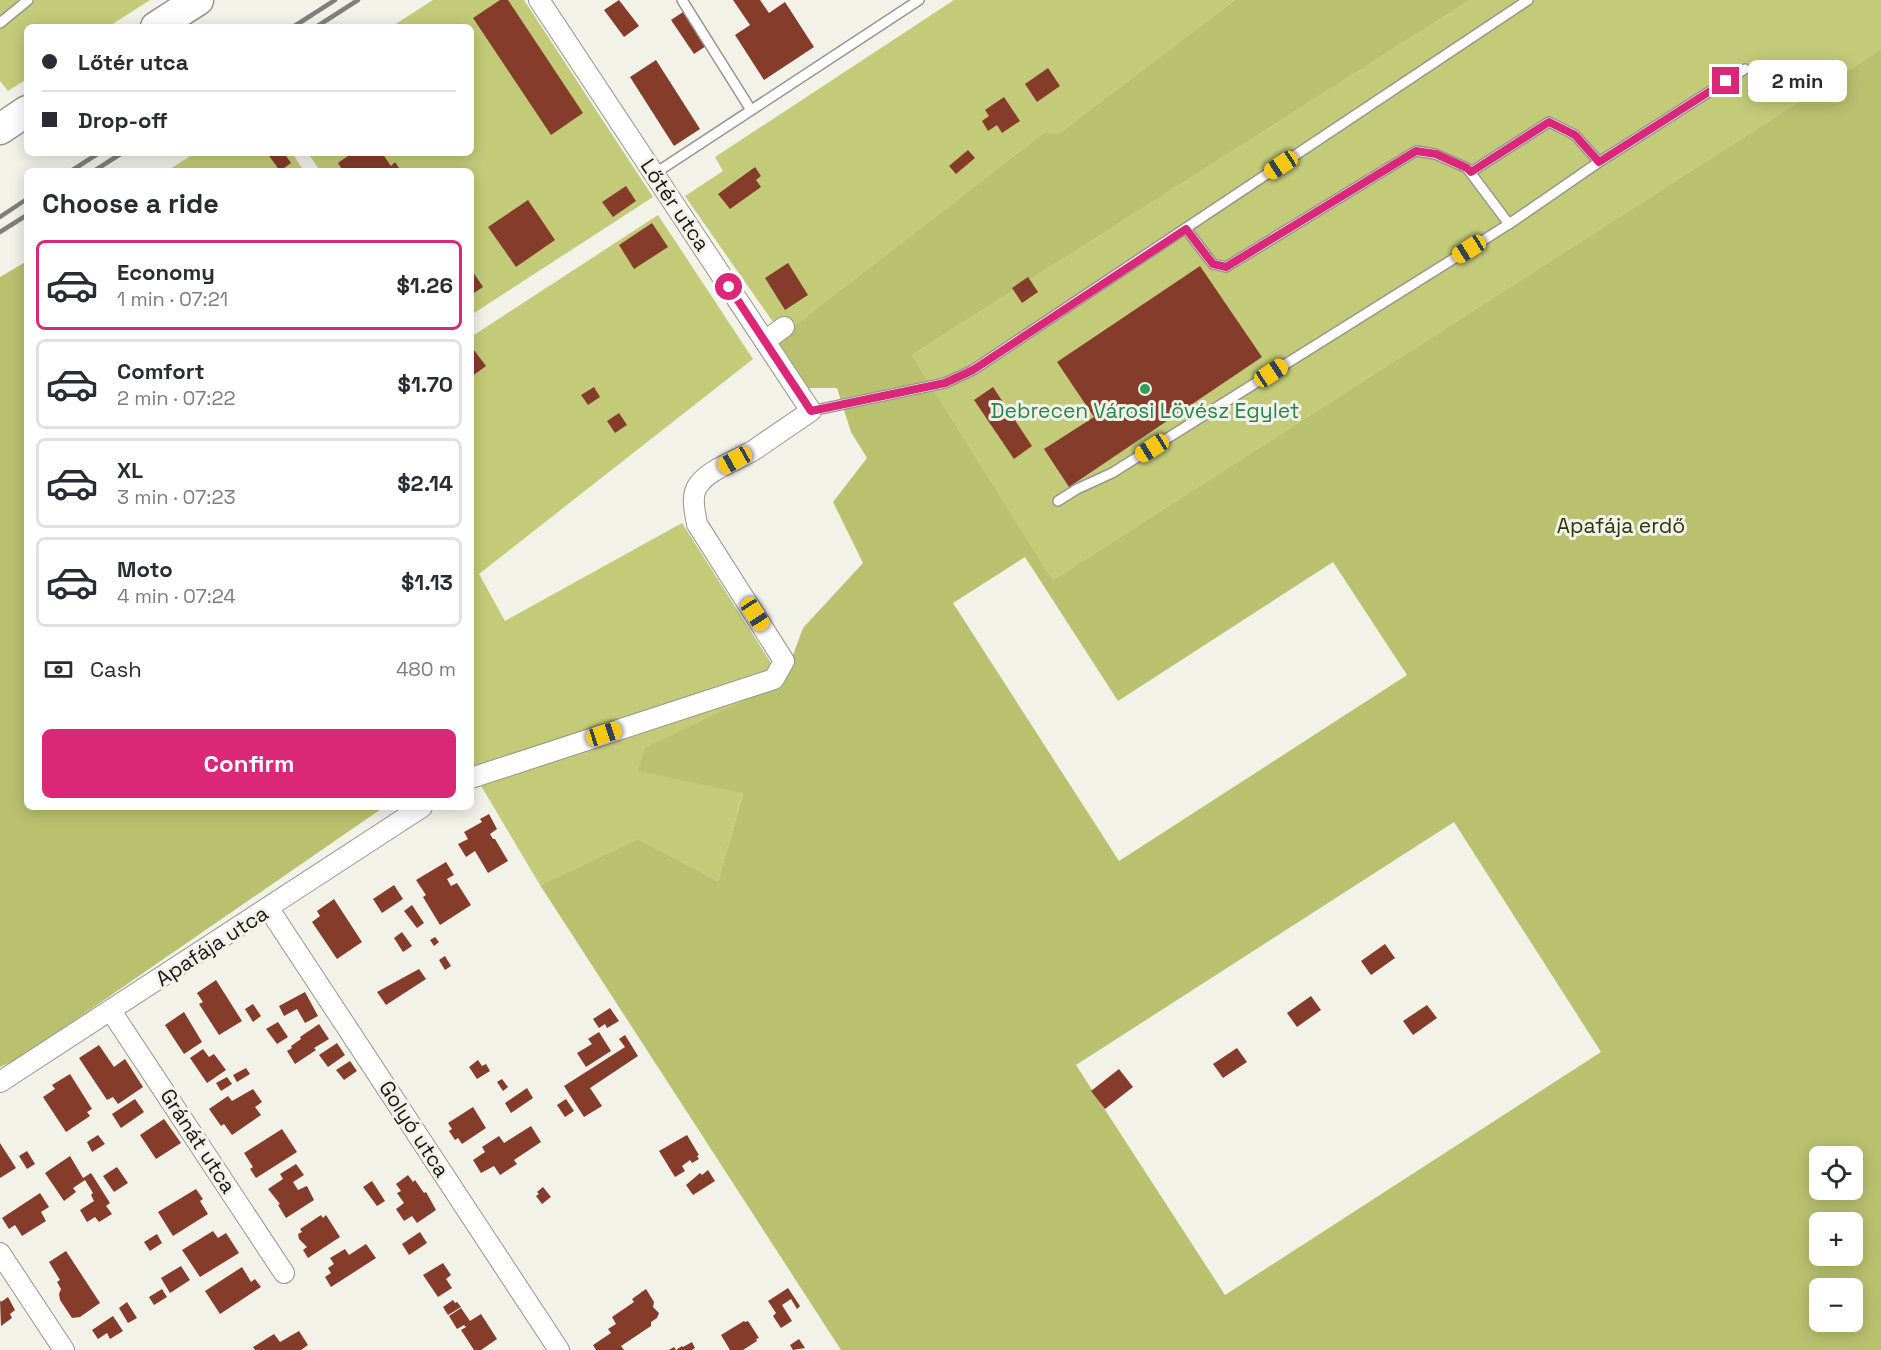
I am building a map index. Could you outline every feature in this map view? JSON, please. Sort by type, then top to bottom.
[{"type":"main road","points":[[161,24],[198,0]]},
{"type":"main road","points":[[0,129],[24,113]]},
{"type":"street","name":"Lőtér utca","points":[[539,0],[811,411]]},
{"type":"street","points":[[765,341],[783,327]]},
{"type":"street","points":[[474,776],[774,679],[784,661],[697,524],[694,495],[699,484],[717,470],[753,450],[811,411]]},
{"type":"street","name":"Apafája utca","points":[[0,1082],[417,810]]},
{"type":"street","name":"Golyó utca","points":[[268,909],[559,1350]]},
{"type":"street","name":"Gránát utca","points":[[111,1011],[284,1273]]},
{"type":"street","points":[[0,1253],[64,1350]]},
{"type":"lane","points":[[0,23],[28,0]]},
{"type":"lane","points":[[682,0],[751,110]]},
{"type":"lane","points":[[654,174],[919,0]]},
{"type":"lane","points":[[811,411],[945,383],[973,370],[1528,0]]},
{"type":"lane","points":[[1058,501],[1077,489],[1112,473],[1509,224],[1599,162],[1744,69]]},
{"type":"lane","points":[[1471,172],[1549,122],[1575,135],[1599,162]]},
{"type":"lane","points":[[1186,229],[1213,264],[1226,267],[1416,151],[1436,154],[1467,168],[1509,224]]},
{"type":"green space","points":[[0,0],[150,0],[113,24],[24,24],[24,81],[8,91],[0,81]]},
{"type":"green space","points":[[433,0],[524,0],[653,197],[474,313],[474,168],[318,168],[310,156],[474,156],[474,24],[396,24]]},
{"type":"green space","points":[[954,0],[1235,0],[1058,134],[1046,131],[782,335],[685,196],[723,171],[715,157]]},
{"type":"green space","name":"Apafája erdő","points":[[1235,0],[1470,0],[912,355],[1053,580],[1881,49],[1881,1350],[841,1350],[540,885],[638,839],[718,881],[743,793],[638,771],[645,748],[783,682],[803,628],[863,563],[833,502],[867,458],[851,432],[837,388],[804,388],[773,342],[1046,131],[1058,134]],"holes":[[[1025,557],[1118,701],[1333,562],[1407,675],[1119,861],[953,603]],[[1454,822],[1601,1052],[1225,1295],[1076,1065]]]},
{"type":"green space","points":[[1470,0],[1881,0],[1881,49],[1053,580],[912,355]]},
{"type":"green space","points":[[190,156],[294,156],[302,168],[172,168]]},
{"type":"green space","points":[[658,215],[753,359],[479,574],[505,621],[682,523],[783,682],[639,771],[743,792],[718,881],[638,839],[540,885],[474,774],[474,335]]},
{"type":"green space","points":[[24,263],[24,810],[380,810],[20,1058],[0,1067],[0,277]]},
{"type":"building","points":[[500,0],[508,0],[583,113],[551,135],[473,18]]},
{"type":"building","points":[[619,0],[639,26],[624,37],[604,10]]},
{"type":"building","points":[[733,0],[760,0],[769,13],[785,2],[814,47],[764,80],[735,35],[750,25]]},
{"type":"building","points":[[683,12],[706,46],[694,54],[671,20]]},
{"type":"building","points":[[656,60],[700,129],[674,146],[630,77]]},
{"type":"building","points":[[1048,68],[1060,86],[1037,102],[1025,84]]},
{"type":"building","points":[[1004,97],[1020,121],[1002,133],[997,125],[988,131],[982,121],[989,116],[985,110]]},
{"type":"building","points":[[968,150],[975,158],[956,174],[949,166]]},
{"type":"building","points":[[269,156],[286,156],[291,163],[284,168],[278,168]]},
{"type":"building","points":[[348,156],[384,156],[391,166],[395,162],[399,168],[341,168],[338,163]]},
{"type":"building","points":[[755,167],[761,176],[756,180],[761,187],[730,209],[718,194]]},
{"type":"building","points":[[626,186],[636,201],[613,217],[602,202]]},
{"type":"building","points":[[528,200],[555,240],[516,267],[488,227]]},
{"type":"building","points":[[652,223],[668,247],[634,269],[619,245]]},
{"type":"building","points":[[788,263],[808,295],[785,310],[765,278]]},
{"type":"building","name":"Debrecen Városi Lövész Egylet","points":[[1200,266],[1262,357],[1069,487],[1044,449],[1094,417],[1057,362]]},
{"type":"building","points":[[474,274],[483,287],[474,293]]},
{"type":"building","points":[[1028,277],[1038,292],[1022,303],[1012,288]]},
{"type":"building","points":[[474,350],[486,366],[474,375]]},
{"type":"building","points":[[594,387],[600,397],[588,405],[581,395]]},
{"type":"building","points":[[993,387],[1032,446],[1014,459],[974,400]]},
{"type":"building","points":[[619,413],[627,425],[615,433],[607,421]]},
{"type":"building","points":[[489,814],[497,829],[490,834],[508,861],[488,873],[475,851],[466,857],[458,844],[468,839],[464,832],[482,822],[480,819]]},
{"type":"building","points":[[446,862],[454,875],[447,879],[451,886],[457,883],[471,905],[440,925],[423,897],[426,895],[416,880]]},
{"type":"building","points":[[394,885],[403,899],[382,913],[373,899]]},
{"type":"building","points":[[334,899],[362,942],[337,959],[312,922],[320,916],[317,911]]},
{"type":"building","points":[[412,905],[424,923],[417,928],[404,911]]},
{"type":"building","points":[[402,932],[412,946],[403,952],[394,938]]},
{"type":"building","points":[[435,937],[439,942],[434,946],[430,940]]},
{"type":"building","points":[[1385,944],[1395,958],[1371,975],[1361,961]]},
{"type":"building","points":[[445,956],[451,966],[445,970],[439,960]]},
{"type":"building","points":[[419,969],[426,979],[386,1005],[377,992]]},
{"type":"building","points":[[216,980],[242,1021],[219,1035],[199,1004],[203,1002],[197,993]]},
{"type":"building","points":[[305,992],[318,1016],[305,1023],[297,1009],[284,1016],[279,1006]]},
{"type":"building","points":[[1311,996],[1321,1010],[1297,1027],[1287,1013]]},
{"type":"building","points":[[253,1004],[261,1016],[253,1022],[245,1009]]},
{"type":"building","points":[[1427,1005],[1437,1018],[1413,1035],[1403,1021]]},
{"type":"building","points":[[610,1008],[619,1021],[607,1028],[605,1024],[599,1028],[593,1019]]},
{"type":"building","points":[[184,1012],[202,1042],[184,1054],[165,1025]]},
{"type":"building","points":[[278,1022],[288,1037],[277,1044],[266,1029]]},
{"type":"building","points":[[319,1024],[329,1039],[295,1064],[287,1051],[301,1039],[300,1037]]},
{"type":"building","points":[[599,1032],[611,1051],[586,1067],[577,1053],[592,1044],[588,1039]]},
{"type":"building","points":[[625,1035],[638,1056],[590,1088],[602,1106],[584,1117],[564,1086],[625,1047],[619,1039]]},
{"type":"building","points":[[337,1043],[345,1055],[328,1067],[319,1055]]},
{"type":"building","points":[[99,1045],[114,1067],[125,1059],[143,1087],[118,1104],[113,1097],[107,1100],[79,1058]]},
{"type":"building","points":[[1237,1048],[1247,1062],[1223,1078],[1213,1064]]},
{"type":"building","points":[[203,1049],[209,1057],[214,1054],[226,1070],[207,1083],[190,1058]]},
{"type":"building","points":[[478,1060],[482,1066],[486,1064],[490,1071],[477,1079],[469,1067]]},
{"type":"building","points":[[350,1061],[357,1071],[344,1080],[336,1070]]},
{"type":"building","points":[[246,1068],[250,1074],[237,1082],[233,1075]]},
{"type":"building","points":[[1119,1069],[1133,1087],[1105,1109],[1091,1091]]},
{"type":"building","points":[[70,1074],[92,1109],[87,1112],[90,1116],[66,1132],[43,1097],[55,1089],[52,1085]]},
{"type":"building","points":[[227,1077],[232,1084],[221,1091],[216,1083]]},
{"type":"building","points":[[502,1079],[508,1087],[503,1091],[497,1082]]},
{"type":"building","points":[[527,1088],[533,1098],[511,1113],[505,1103]]},
{"type":"building","points":[[253,1089],[262,1102],[255,1107],[261,1115],[232,1135],[224,1124],[221,1126],[209,1109],[228,1096],[232,1101]]},
{"type":"building","points":[[135,1099],[144,1112],[121,1128],[112,1114]]},
{"type":"building","points":[[566,1099],[574,1111],[565,1117],[557,1105]]},
{"type":"building","points":[[473,1107],[486,1128],[462,1144],[458,1138],[455,1140],[449,1131],[452,1129],[448,1123]]},
{"type":"building","points":[[164,1119],[181,1143],[156,1159],[140,1135]]},
{"type":"building","points":[[531,1126],[541,1142],[514,1160],[517,1164],[500,1175],[494,1166],[481,1173],[473,1160],[485,1152],[482,1147],[499,1136],[504,1143]]},
{"type":"building","points":[[282,1129],[297,1152],[256,1178],[250,1169],[253,1167],[244,1153]]},
{"type":"building","points":[[98,1135],[105,1144],[92,1152],[87,1142]]},
{"type":"building","points":[[687,1135],[699,1159],[692,1163],[690,1160],[682,1166],[685,1171],[675,1177],[659,1151]]},
{"type":"building","points":[[0,1143],[16,1168],[0,1178]]},
{"type":"building","points":[[27,1151],[35,1164],[27,1169],[19,1156]]},
{"type":"building","points":[[70,1156],[83,1178],[91,1173],[110,1203],[106,1206],[112,1214],[99,1222],[95,1217],[87,1222],[80,1210],[94,1201],[91,1195],[93,1193],[85,1180],[73,1188],[76,1192],[64,1201],[45,1173]]},
{"type":"building","points":[[296,1164],[304,1175],[293,1182],[298,1190],[307,1186],[314,1200],[286,1218],[278,1205],[280,1204],[268,1189],[283,1179],[280,1174]]},
{"type":"building","points":[[117,1167],[128,1183],[114,1192],[103,1176]]},
{"type":"building","points":[[708,1170],[715,1181],[693,1195],[686,1185],[700,1173],[702,1175]]},
{"type":"building","points":[[408,1175],[413,1182],[415,1180],[424,1193],[426,1192],[436,1210],[417,1223],[412,1216],[404,1221],[396,1209],[404,1203],[397,1193],[401,1191],[396,1184]]},
{"type":"building","points":[[372,1181],[385,1201],[377,1206],[363,1187]]},
{"type":"building","points":[[543,1187],[551,1197],[542,1204],[536,1196]]},
{"type":"building","points":[[196,1189],[203,1199],[200,1201],[208,1214],[173,1236],[158,1212]]},
{"type":"building","points":[[40,1193],[49,1207],[41,1212],[46,1221],[22,1236],[15,1225],[9,1229],[2,1218]]},
{"type":"building","points":[[321,1215],[323,1218],[326,1215],[340,1237],[308,1258],[303,1250],[307,1247],[299,1239],[298,1234],[302,1232],[300,1229]]},
{"type":"building","points":[[213,1231],[218,1238],[226,1233],[239,1253],[200,1277],[182,1250]]},
{"type":"building","points":[[420,1232],[427,1243],[409,1255],[402,1244]]},
{"type":"building","points":[[157,1234],[162,1243],[150,1251],[144,1242]]},
{"type":"building","points":[[366,1244],[376,1258],[331,1287],[325,1277],[331,1273],[328,1268],[334,1264],[330,1258],[345,1249],[349,1255]]},
{"type":"building","points":[[66,1251],[100,1303],[80,1317],[72,1318],[60,1300],[61,1289],[57,1282],[60,1280],[49,1262]]},
{"type":"building","points":[[443,1263],[451,1275],[446,1279],[452,1288],[438,1297],[423,1275]]},
{"type":"building","points":[[181,1266],[190,1280],[170,1293],[161,1278]]},
{"type":"building","points":[[242,1267],[251,1282],[255,1279],[261,1287],[220,1314],[205,1291]]},
{"type":"building","points":[[788,1288],[800,1306],[797,1309],[791,1299],[782,1305],[792,1321],[781,1328],[773,1316],[776,1313],[768,1301]]},
{"type":"building","points":[[162,1289],[167,1297],[154,1305],[149,1297]]},
{"type":"building","points":[[646,1289],[654,1302],[653,1307],[659,1313],[657,1318],[651,1322],[651,1326],[621,1346],[624,1350],[596,1350],[593,1345],[611,1333],[608,1329],[616,1324],[612,1317],[634,1302],[632,1299]]},
{"type":"building","points":[[8,1297],[15,1310],[10,1314],[12,1318],[1,1326],[0,1300],[1,1302]]},
{"type":"building","points":[[453,1300],[461,1307],[448,1315],[443,1307]]},
{"type":"building","points":[[127,1302],[137,1318],[128,1323],[119,1308]]},
{"type":"building","points":[[461,1308],[470,1321],[481,1314],[497,1339],[481,1350],[474,1350],[461,1330],[466,1327],[464,1325],[457,1329],[449,1316]]},
{"type":"building","points":[[113,1316],[123,1331],[110,1339],[107,1333],[98,1339],[92,1330]]},
{"type":"building","points":[[744,1321],[748,1321],[759,1338],[743,1350],[730,1350],[721,1335]]},
{"type":"building","points":[[299,1331],[308,1345],[301,1350],[255,1350],[253,1347],[274,1334],[280,1342]]},
{"type":"building","points":[[799,1339],[805,1348],[793,1350],[790,1345]]},
{"type":"building","points":[[692,1342],[695,1348],[692,1350],[676,1350]]},
{"type":"railway","points":[[298,24],[335,0]]},
{"type":"railway","points":[[321,24],[358,0]]},
{"type":"railway","points":[[76,168],[94,156]]},
{"type":"railway","points":[[99,168],[117,156]]},
{"type":"railway","points":[[0,217],[24,201]]},
{"type":"railway","points":[[0,232],[24,217]]},
{"type":"place","name":"Debrecen Városi Lövész Egylet","points":[[1145,389]]},
{"type":"route","points":[[729,287],[811,411],[923,388],[945,383],[973,370],[1186,229],[1213,264],[1226,267],[1241,260],[1416,151],[1436,154],[1471,172],[1549,122],[1575,135],[1599,162],[1726,81]]}]
